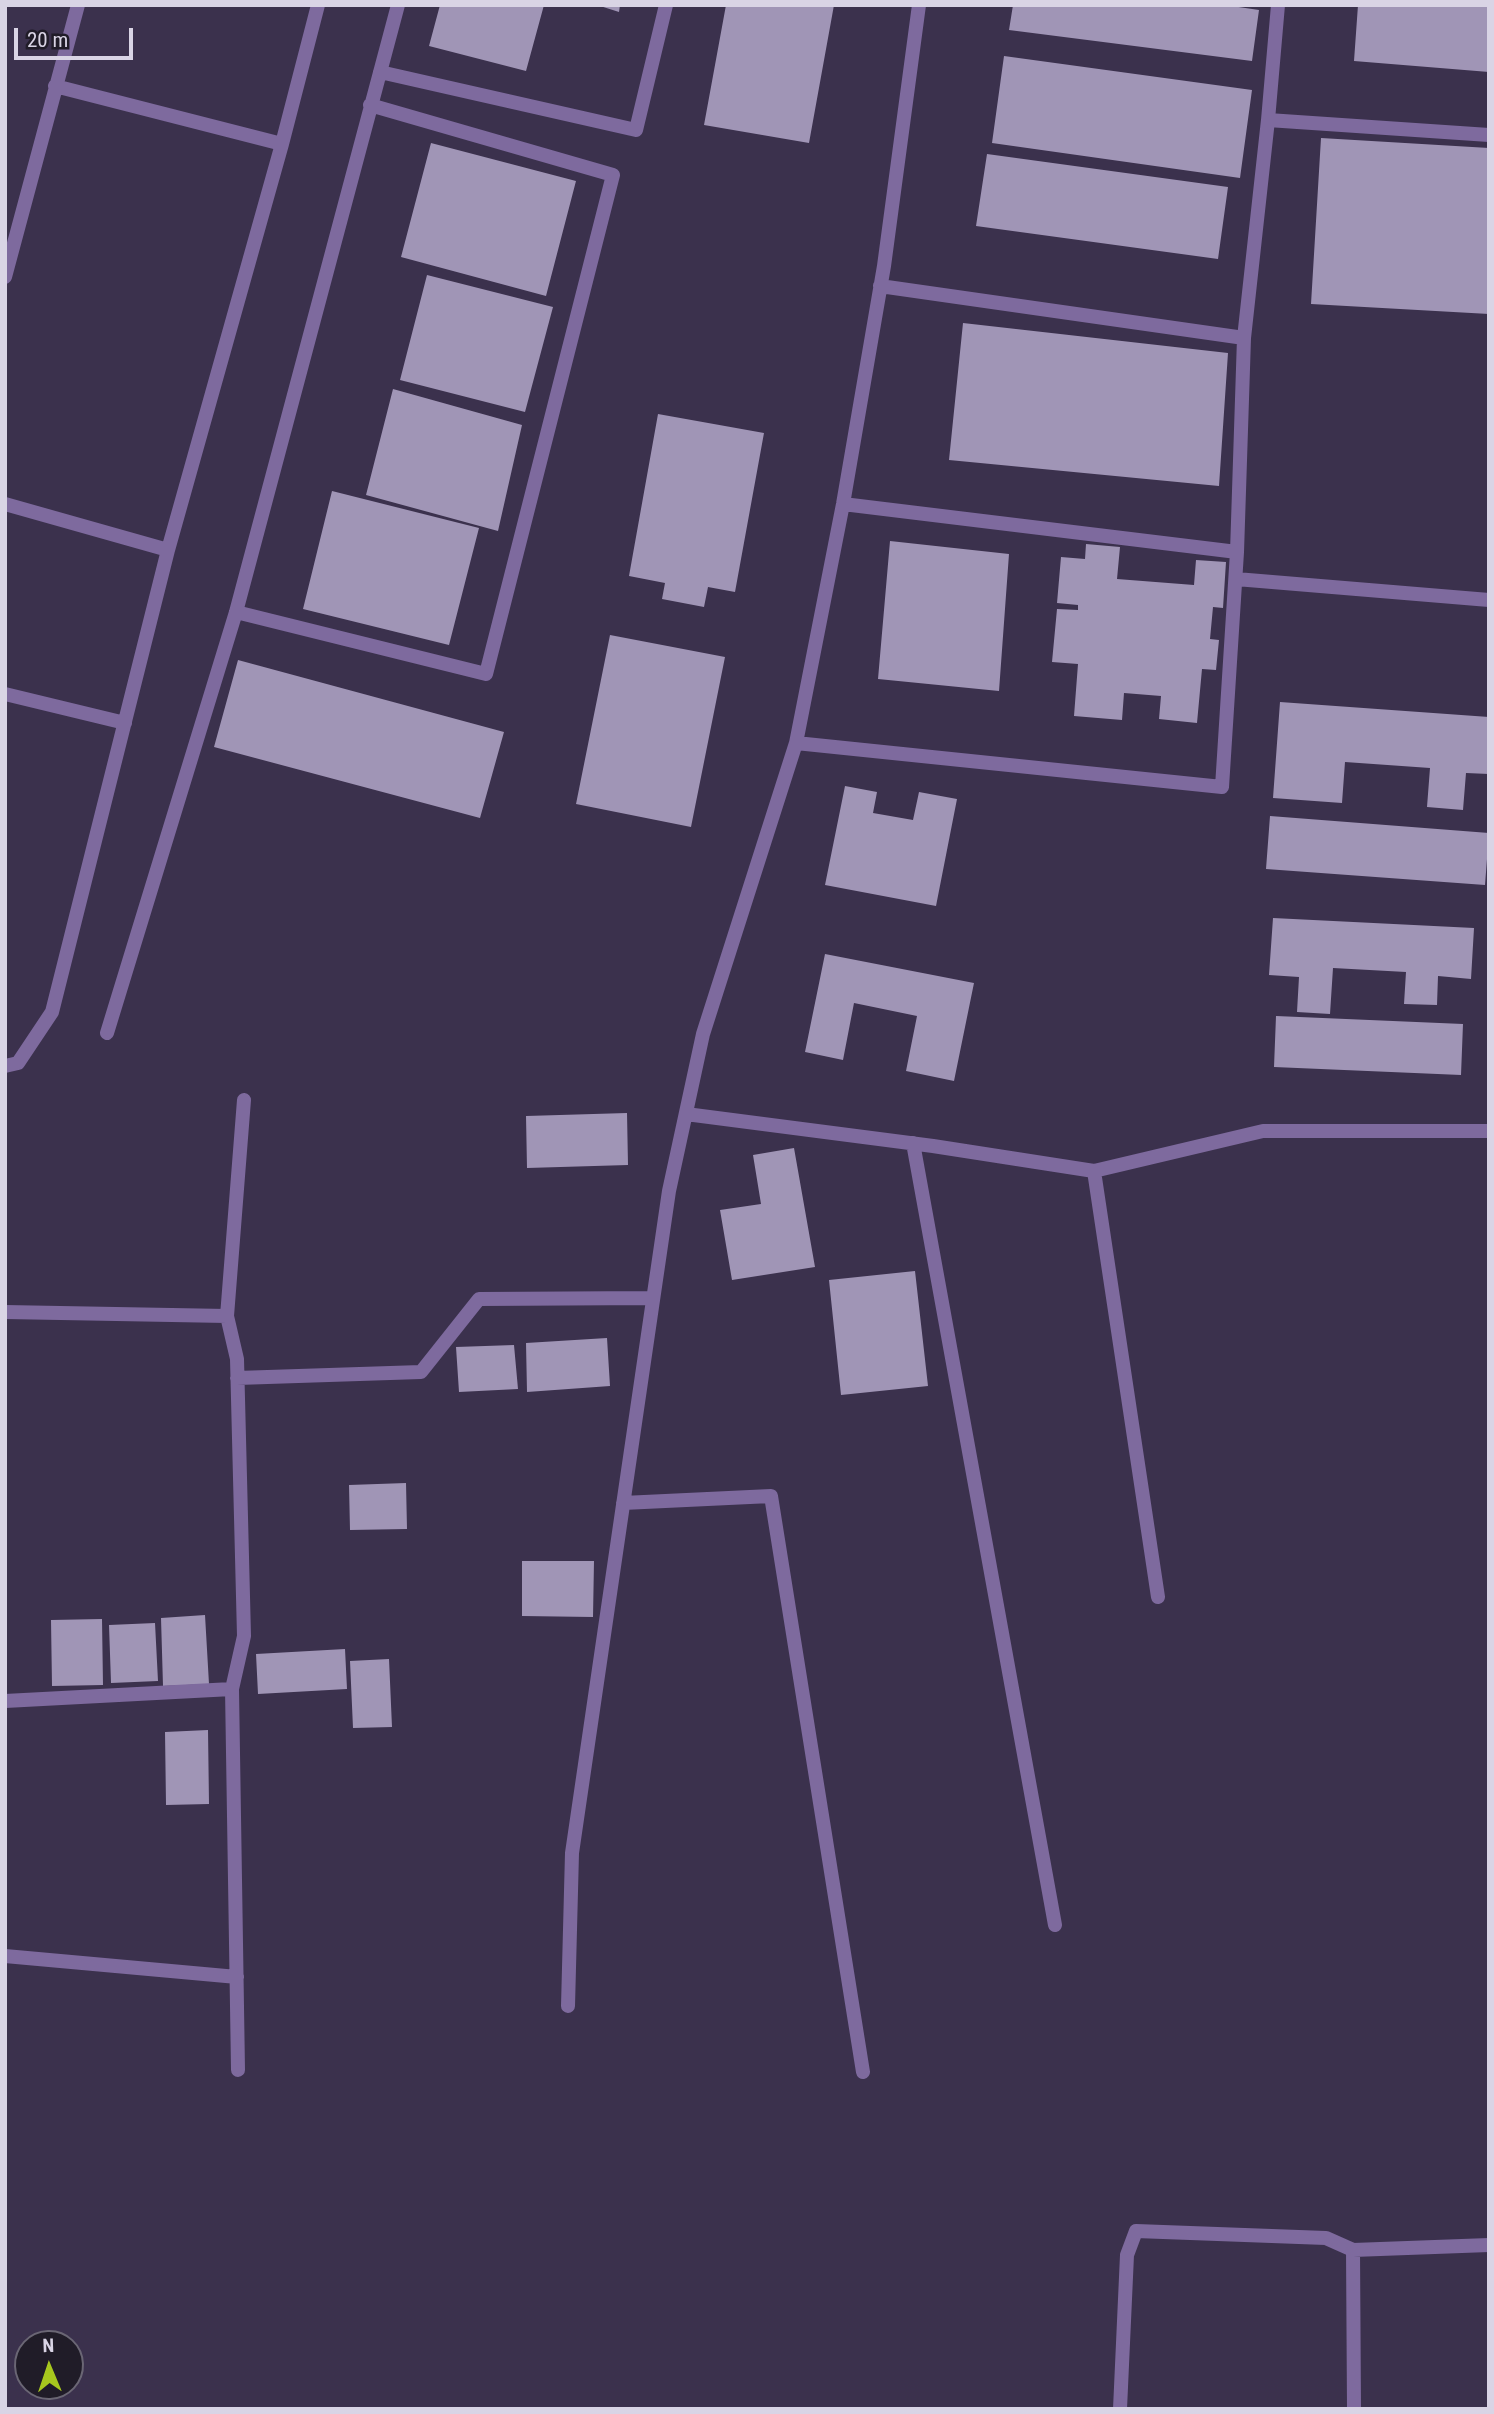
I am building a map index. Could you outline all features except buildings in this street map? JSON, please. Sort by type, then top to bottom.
[{"type":"street","points":[[5,276],[78,5]]},
{"type":"street","points":[[5,1066],[18,1063],[51,1012],[168,550],[282,144],[318,5]]},
{"type":"street","points":[[107,1034],[236,612],[398,5]]},
{"type":"street","points":[[380,72],[636,130],[666,5]]},
{"type":"street","points":[[568,2006],[572,1853],[668,1191],[703,1034],[796,743],[843,504],[880,286],[919,5]]},
{"type":"street","points":[[796,743],[1222,787],[1236,579],[1244,338],[1269,120],[1278,5]]},
{"type":"street","points":[[55,86],[282,144]]},
{"type":"street","points":[[236,612],[486,674],[613,175],[370,106]]},
{"type":"street","points":[[1269,120],[1489,135]]},
{"type":"street","points":[[880,286],[1244,338]]},
{"type":"street","points":[[5,504],[168,550]]},
{"type":"street","points":[[843,504],[1237,552]]},
{"type":"street","points":[[1236,579],[1489,600]]},
{"type":"street","points":[[5,694],[125,723]]},
{"type":"street","points":[[238,2070],[232,1689],[244,1636],[237,1359],[227,1317],[244,1100]]},
{"type":"street","points":[[686,1114],[913,1143],[1094,1171],[1263,1131],[1489,1131]]},
{"type":"street","points":[[913,1143],[1055,1925]]},
{"type":"street","points":[[1094,1171],[1158,1597]]},
{"type":"street","points":[[237,1378],[421,1372],[480,1299],[653,1298]]},
{"type":"street","points":[[5,1312],[227,1317]]},
{"type":"street","points":[[623,1503],[771,1496],[863,2072]]},
{"type":"street","points":[[5,1700],[232,1689]]},
{"type":"street","points":[[5,1956],[237,1977]]},
{"type":"street","points":[[1121,2409],[1127,2255],[1136,2231],[1326,2238],[1353,2250],[1489,2245]]},
{"type":"street","points":[[1353,2250],[1354,2409]]}]
